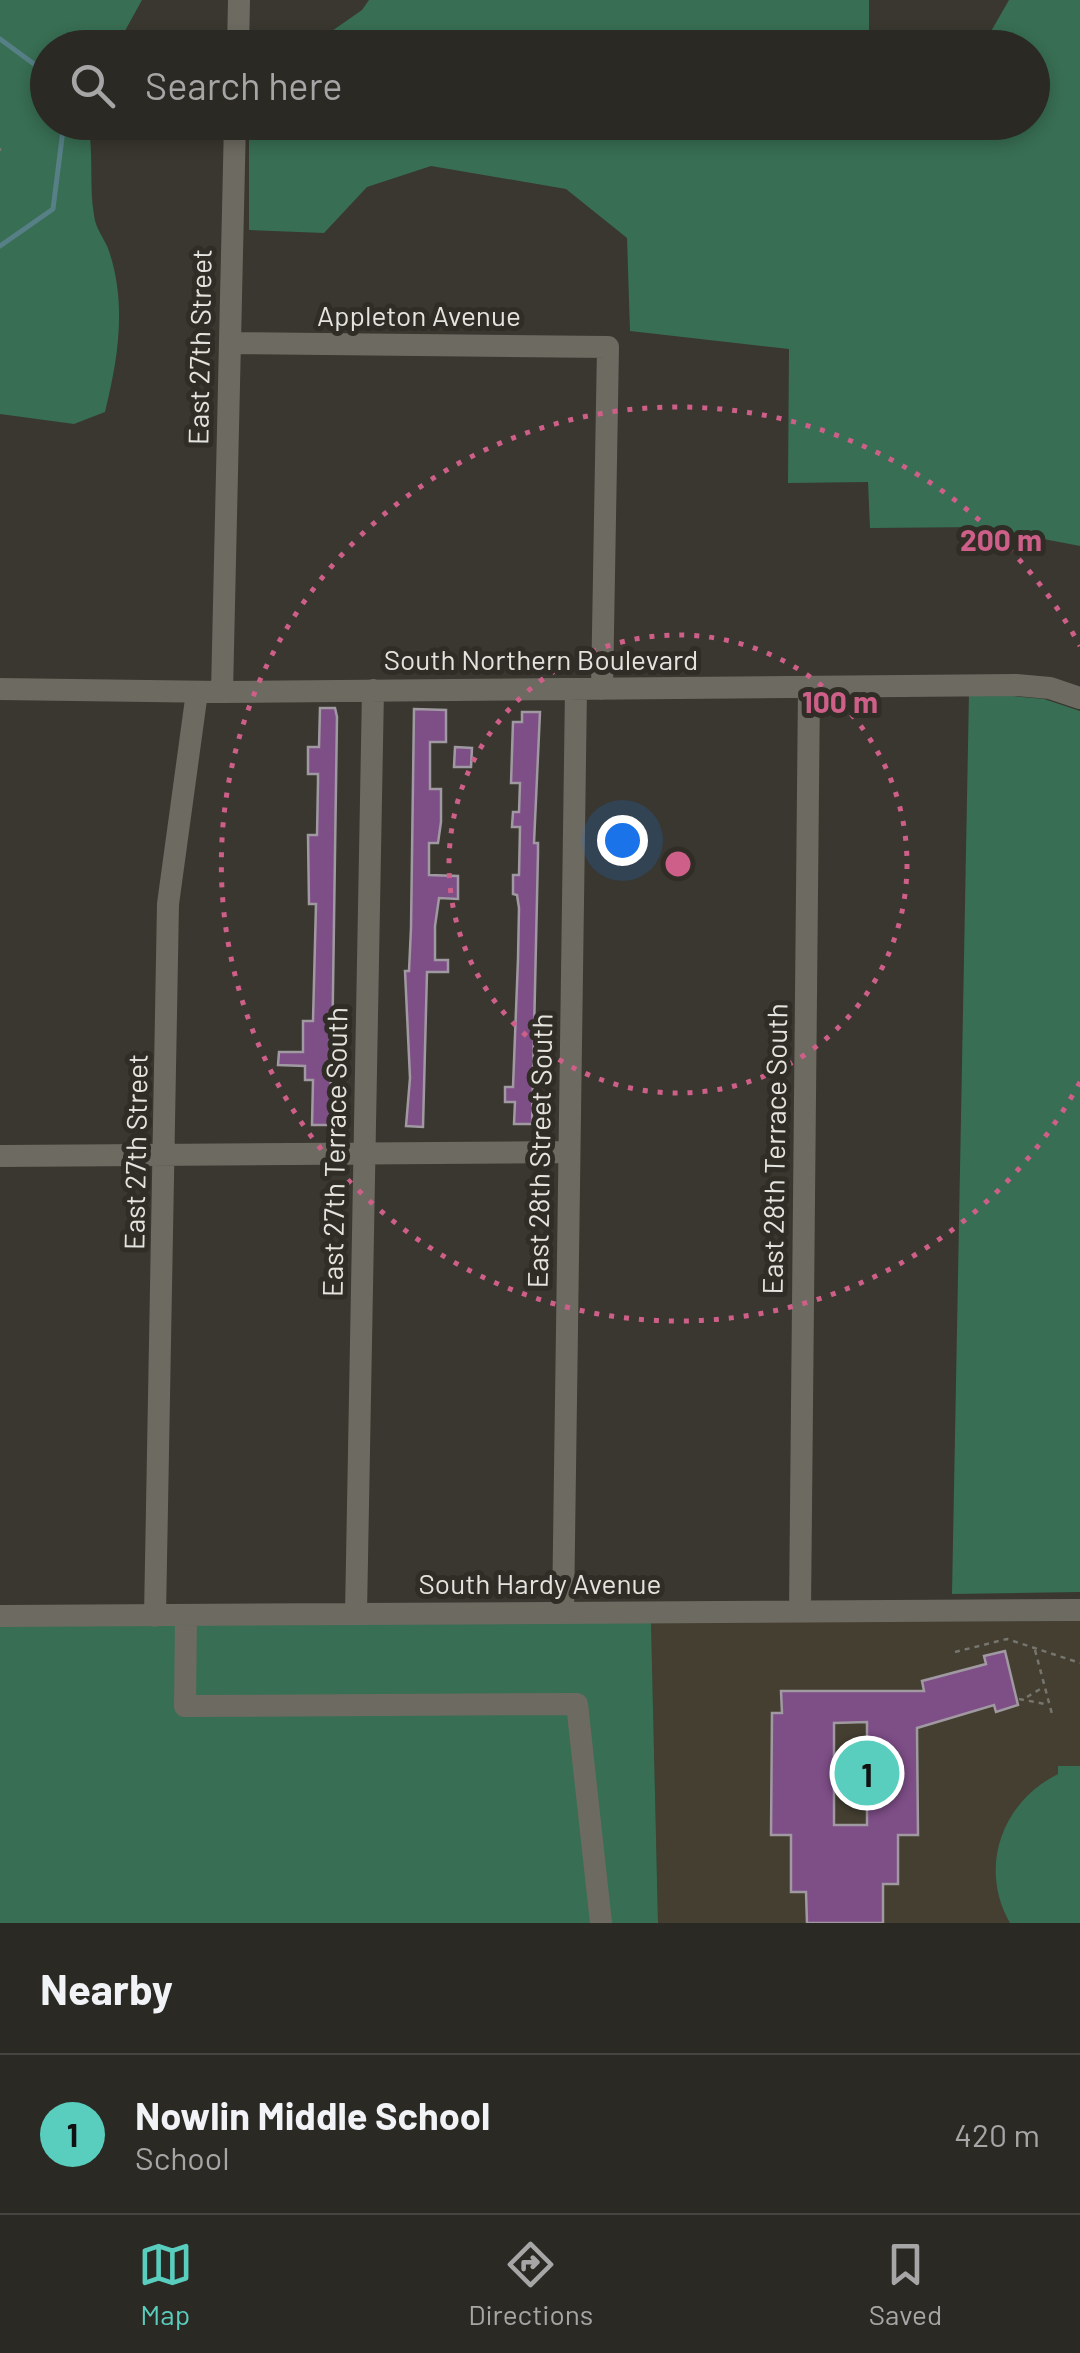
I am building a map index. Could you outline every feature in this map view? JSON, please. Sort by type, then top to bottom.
[{"type":"street","points":[[238,0],[238,30]]},
{"type":"street","name":"East 27th Street","points":[[222,692],[235,140]]},
{"type":"street","name":"Appleton Avenue","points":[[230,343],[608,347],[602,689]]},
{"type":"street","name":"South Northern Boulevard","points":[[0,689],[222,692],[1016,685],[1050,688],[1080,698]]},
{"type":"street","name":"East 28th Terrace South","points":[[800,1611],[808,687]]},
{"type":"street","name":"East 28th Street South","points":[[563,1613],[576,689]]},
{"type":"street","name":"East 27th Terrace South","points":[[356,1614],[373,690]]},
{"type":"street","name":"East 27th Street","points":[[155,1616],[168,904],[198,692]]},
{"type":"street","points":[[0,1156],[570,1152]]},
{"type":"street","name":"South Hardy Avenue","points":[[0,1616],[1080,1610]]},
{"type":"street","points":[[186,1616],[186,1706],[577,1704],[601,1923]]},
{"type":"path","points":[[955,1652],[1004,1640],[1080,1663]]},
{"type":"path","points":[[1034,1647],[1045,1681],[1042,1688],[1046,1704],[1052,1714]]},
{"type":"path","points":[[1019,1699],[1042,1688]]},
{"type":"path","points":[[1026,1697],[1046,1704]]},
{"type":"shaded area","points":[[1080,1621],[1080,1923],[658,1923],[651,1622]]},
{"type":"green space","points":[[0,0],[142,0],[125,30],[30,30],[30,140],[90,140],[95,220],[109,251],[118,291],[117,352],[105,412],[74,424],[0,414]]},
{"type":"green space","points":[[369,0],[869,0],[869,30],[333,30],[362,10]]},
{"type":"green space","points":[[1009,0],[1080,0],[1080,546],[981,527],[870,528],[868,482],[788,483],[789,349],[630,331],[627,238],[566,189],[431,166],[367,187],[324,233],[249,230],[249,140],[1050,140],[1050,30],[992,30]]},
{"type":"green space","points":[[969,692],[1044,699],[1080,711],[1080,1592],[952,1594]]},
{"type":"green space","points":[[651,1622],[658,1923],[0,1923],[0,1624]]},
{"type":"green space","points":[[1058,1766],[1080,1766],[1080,1923],[1010,1923],[996,1880],[1001,1838],[1022,1801],[1058,1774]]},
{"type":"building","points":[[320,708],[335,708],[337,717],[332,1059],[340,1059],[340,1073],[331,1072],[330,1125],[312,1125],[313,1080],[305,1080],[305,1066],[278,1065],[279,1052],[303,1052],[303,1021],[313,1021],[316,904],[309,904],[308,835],[317,835],[318,774],[308,774],[308,747],[319,747]]},
{"type":"building","points":[[414,709],[446,710],[446,742],[430,742],[430,789],[441,789],[441,822],[438,843],[429,843],[429,875],[458,876],[458,899],[439,898],[435,926],[435,960],[448,960],[448,972],[427,972],[423,1127],[406,1126],[410,1078],[405,971],[409,971],[411,928]]},
{"type":"building","points":[[522,712],[540,712],[534,843],[538,843],[538,853],[532,1124],[514,1124],[515,1102],[505,1102],[505,1087],[513,1087],[518,959],[519,908],[517,895],[513,894],[513,875],[519,875],[520,827],[512,827],[513,812],[519,812],[520,783],[511,783],[513,722],[522,722]]},
{"type":"building","points":[[455,747],[472,748],[471,767],[454,767]]},
{"type":"building","points":[[1005,1651],[1018,1705],[996,1712],[994,1705],[917,1728],[918,1835],[898,1835],[898,1884],[883,1884],[883,1923],[807,1923],[806,1892],[791,1892],[791,1835],[771,1835],[772,1713],[782,1713],[781,1691],[924,1691],[922,1681],[986,1664],[984,1656]],"holes":[[[867,1722],[867,1825],[834,1825],[834,1723]]]},
{"type":"waterway","points":[[0,39],[30,61]]},
{"type":"waterway","points":[[0,246],[53,209],[62,140]]},
{"type":"place","name":"Nowlin Middle School","points":[[867,1773]]}]
